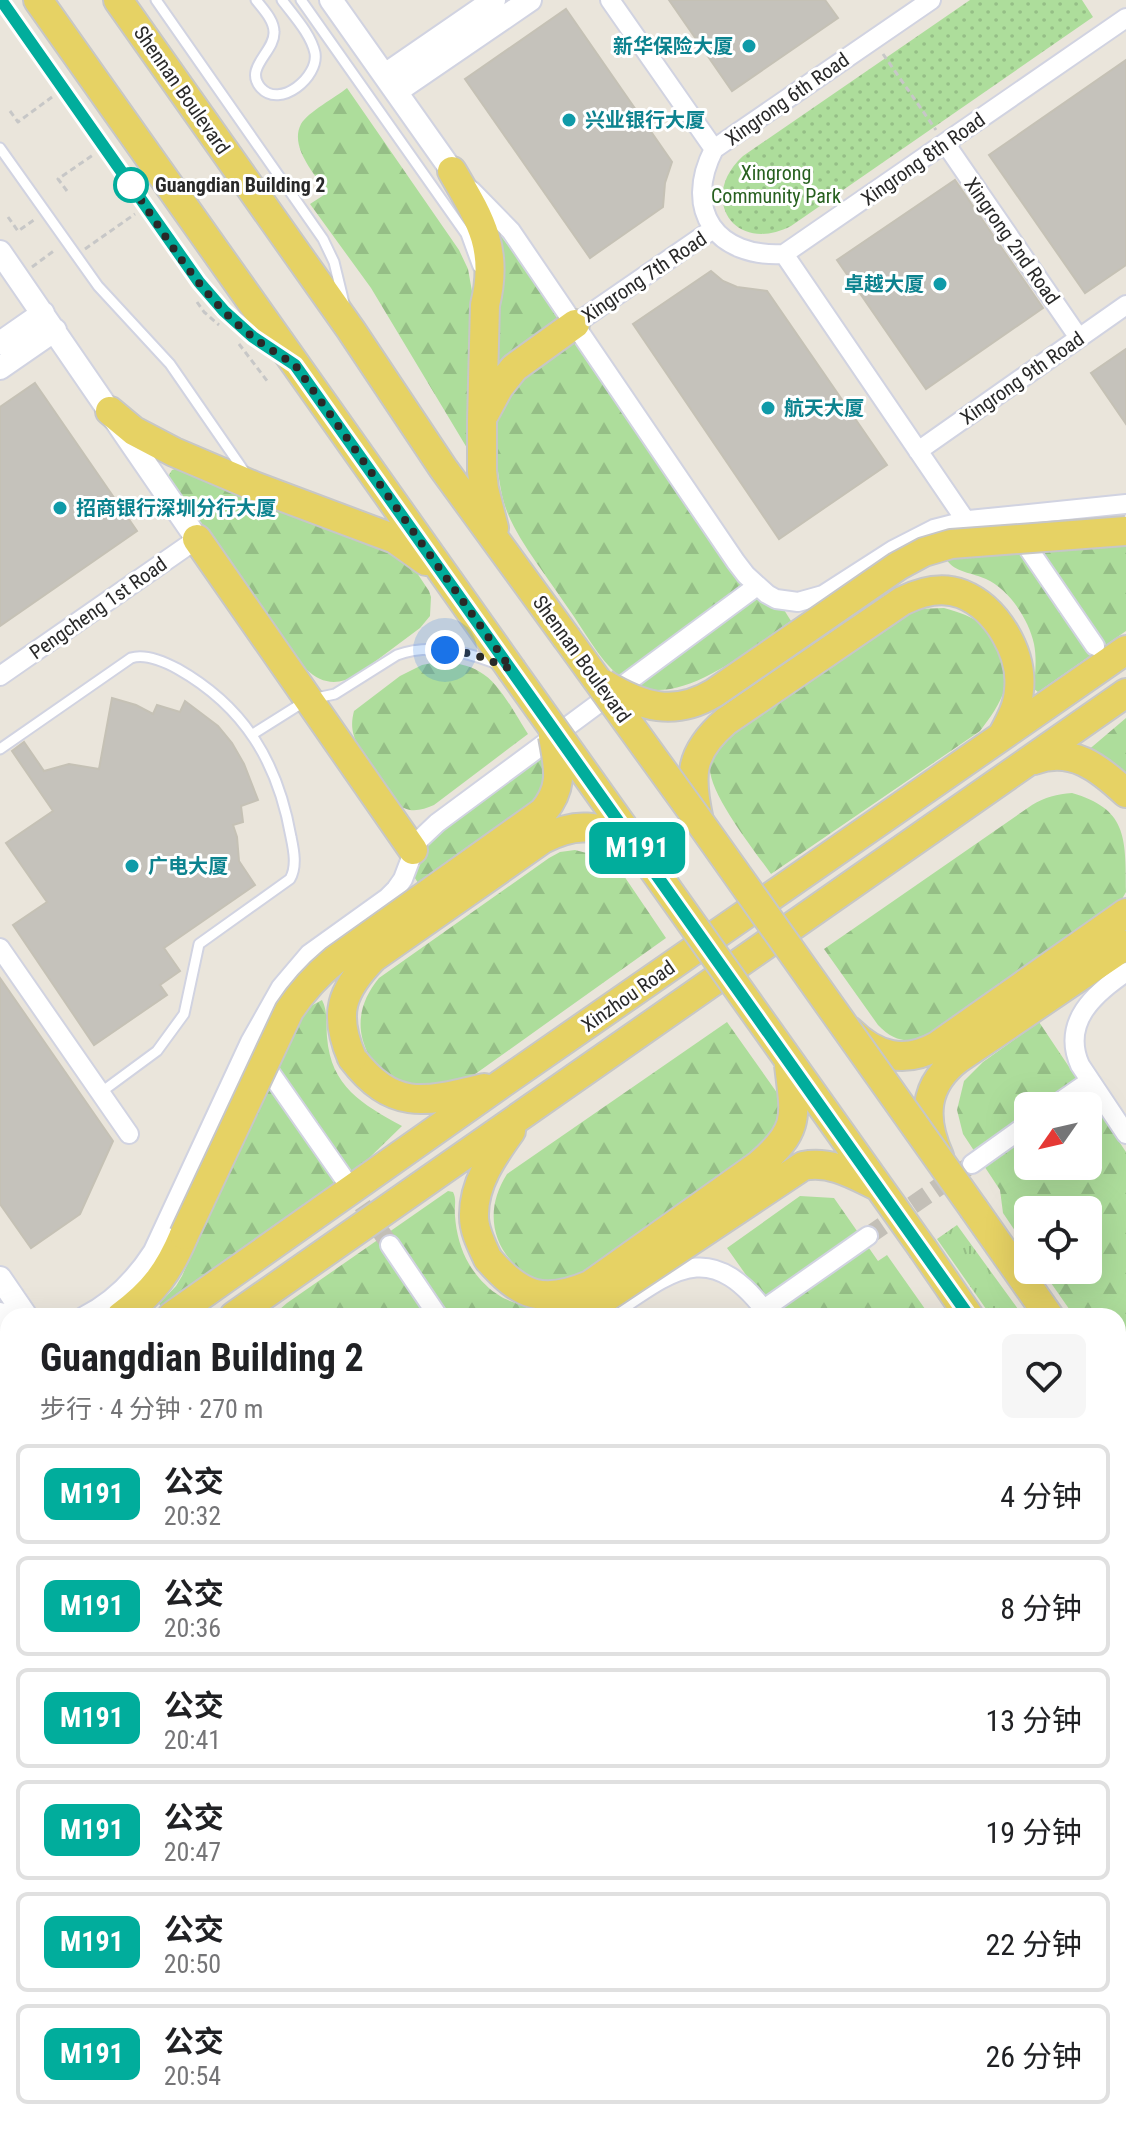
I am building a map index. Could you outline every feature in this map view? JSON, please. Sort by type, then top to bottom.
[{"type":"main road","points":[[38,0],[964,1308]]},
{"type":"main road","name":"Shennan Boulevard","points":[[118,0],[351,330],[443,468],[599,680],[843,1024],[958,1166],[974,1209],[1043,1308]]},
{"type":"main road","points":[[452,171],[484,232],[490,267],[490,287],[485,305],[482,421],[484,489],[497,541]]},
{"type":"main road","points":[[482,421],[499,387],[514,368],[575,324]]},
{"type":"main road","points":[[110,411],[134,431],[158,445],[254,486],[395,539],[442,571]]},
{"type":"main road","points":[[599,680],[620,693],[648,704],[688,706],[714,693],[898,566],[924,552],[951,544],[1126,531]]},
{"type":"main road","points":[[197,539],[413,850]]},
{"type":"main road","points":[[699,821],[694,777],[698,752],[705,741],[726,721],[902,601],[917,594],[939,590],[960,594],[979,604],[998,623],[1010,643],[1018,667],[1019,689],[1014,714],[1002,737]]},
{"type":"main road","name":"Xinzhou Road","points":[[183,1308],[1126,650]]},
{"type":"main road","name":"Xinzhou Road","points":[[246,1308],[1126,693]]},
{"type":"main road","points":[[131,1308],[160,1281],[297,999],[335,960],[543,812],[550,804],[558,782],[551,727]]},
{"type":"main road","points":[[1022,765],[1045,756],[1065,755],[1087,763],[1126,793]]},
{"type":"main road","points":[[501,1084],[438,1099],[414,1099],[394,1093],[366,1077],[352,1058],[343,1038],[341,1017],[345,997],[355,976],[373,958],[543,839],[561,830],[580,826],[603,830],[632,841]]},
{"type":"main road","points":[[843,1024],[859,1040],[876,1050],[895,1056],[921,1054],[937,1046],[1126,913]]},
{"type":"main road","points":[[958,1166],[932,1137],[929,1112],[932,1093],[942,1074],[958,1059],[1126,945]]},
{"type":"main road","points":[[523,1115],[492,1158],[477,1194],[474,1218],[488,1259],[503,1276],[517,1287],[536,1295],[555,1297],[590,1285],[607,1274],[759,1165],[783,1142],[795,1116],[789,1060]]},
{"type":"main road","points":[[590,1308],[803,1166],[817,1163],[835,1167],[877,1186]]},
{"type":"street","points":[[331,0],[452,171],[511,231],[736,562],[757,586],[776,599],[810,600],[934,529],[966,521],[1126,504]]},
{"type":"street","points":[[391,83],[494,0]]},
{"type":"street","points":[[391,83],[530,0]]},
{"type":"street","points":[[610,0],[714,149]]},
{"type":"street","name":"Xingrong 6th Road","points":[[713,229],[706,217],[701,195],[704,172],[714,149],[931,0]]},
{"type":"street","name":"Xingrong 8th Road","points":[[784,254],[1126,18]]},
{"type":"street","name":"Xingrong 2nd Road","points":[[945,143],[1079,338]]},
{"type":"street","points":[[713,229],[722,239],[745,251],[784,254],[966,521]]},
{"type":"street","name":"Xingrong 7th Road","points":[[575,324],[713,229]]},
{"type":"street","points":[[0,252],[197,539]]},
{"type":"street","name":"Xingrong 9th Road","points":[[918,451],[1126,305]]},
{"type":"street","points":[[0,343],[49,322]]},
{"type":"street","points":[[0,368],[49,322]]},
{"type":"street","points":[[1007,517],[1095,646]]},
{"type":"street","name":"Pengcheng 1st Road","points":[[0,676],[197,539]]},
{"type":"street","points":[[96,1308],[134,1279],[153,1251],[250,1042],[289,975],[323,943],[396,889],[417,842],[437,823],[757,586]]},
{"type":"street","points":[[0,948],[129,1134]]},
{"type":"street","points":[[1126,972],[1093,997],[1083,1012],[1075,1041],[1077,1057],[1090,1081],[1126,1134]]},
{"type":"street","points":[[250,1042],[343,1177]]},
{"type":"street","points":[[1074,1092],[1090,1081]]},
{"type":"street","points":[[958,1166],[1014,1132]]},
{"type":"street","points":[[773,1308],[868,1236]]},
{"type":"street","points":[[390,1245],[433,1308]]},
{"type":"street","points":[[617,1308],[663,1277],[696,1266],[729,1276],[748,1291],[762,1308]]},
{"type":"street","points":[[0,1278],[13,1308]]},
{"type":"lane","points":[[1,0],[199,282],[224,311],[253,337],[295,365]]},
{"type":"lane","points":[[156,0],[323,239],[334,262],[351,330]]},
{"type":"lane","points":[[256,0],[271,22],[274,36],[256,68],[256,80],[262,90],[274,95],[287,92],[303,82],[312,72],[315,57],[310,41],[282,0]]},
{"type":"lane","points":[[301,0],[466,234],[479,270],[485,305]]},
{"type":"lane","points":[[0,148],[98,286],[170,364],[254,486]]},
{"type":"lane","points":[[253,734],[307,700],[335,694],[408,651],[445,650],[473,654],[511,669]]},
{"type":"lane","points":[[0,749],[138,656],[164,662],[200,682],[231,708],[253,734],[271,766],[286,807],[295,871],[290,879],[199,944],[184,1014],[157,1051],[100,1093]]},
{"type":"path","points":[[873,40],[945,143]]},
{"type":"path","points":[[10,111],[18,122],[52,97]]},
{"type":"path","points":[[67,191],[58,179],[93,155]]},
{"type":"path","points":[[83,250],[135,214]]},
{"type":"path","points":[[8,217],[18,231],[34,220]]},
{"type":"path","points":[[29,269],[55,250]]},
{"type":"green space","name":"Xingrong Community Park","points":[[970,0],[1082,0],[1093,17],[791,226],[771,233],[753,233],[739,228],[729,218],[723,204],[723,189],[730,172],[743,156]]},
{"type":"green space","points":[[347,88],[459,250],[468,269],[473,297],[471,452],[371,288],[310,204],[327,193],[305,160],[298,133],[301,124],[310,115]]},
{"type":"green space","points":[[494,227],[562,322],[495,385]]},
{"type":"green space","points":[[574,338],[738,572],[781,605],[791,621],[722,668],[683,686],[664,690],[643,688],[624,680],[611,669],[522,540],[507,512],[495,440],[499,408],[512,389]]},
{"type":"green space","points":[[178,468],[356,535],[409,561],[429,591],[430,616],[420,628],[357,675],[337,682],[318,678],[306,669],[175,495],[167,478],[172,470]]},
{"type":"green space","points":[[1126,534],[1126,631],[1038,692],[1034,689],[1034,644],[1017,606],[994,584],[959,570],[947,560],[949,555]]},
{"type":"green space","points":[[944,608],[974,619],[986,630],[996,647],[1006,680],[1003,694],[991,716],[980,731],[771,874],[723,805],[711,776],[710,764],[724,736],[894,619],[917,609]]},
{"type":"green space","points":[[442,661],[467,666],[487,677],[501,692],[528,734],[434,805],[419,810],[408,809],[392,796],[361,752],[353,733],[353,714],[400,676],[422,665]]},
{"type":"green space","points":[[1126,718],[1126,773],[1086,752]]},
{"type":"green space","points":[[540,757],[545,770],[544,782],[533,804],[420,886],[413,875],[419,846]]},
{"type":"green space","points":[[1072,793],[1103,807],[1119,827],[1126,872],[1126,892],[1122,899],[1107,913],[927,1038],[900,1039],[889,1034],[878,1025],[824,949],[1032,805],[1051,796]]},
{"type":"green space","points":[[575,850],[598,856],[620,870],[666,938],[464,1082],[419,1092],[380,1071],[364,1045],[361,1025],[367,996],[379,978],[549,858],[560,852]]},
{"type":"green space","points":[[322,1000],[330,1054],[342,1081],[374,1110],[402,1126],[362,1165],[163,1308],[159,1304],[182,1276],[287,1035],[309,1007]]},
{"type":"green space","points":[[727,1022],[780,1097],[783,1108],[777,1137],[581,1279],[544,1281],[519,1269],[500,1245],[494,1222],[496,1198],[507,1174]]},
{"type":"green space","points":[[1039,1022],[1086,1092],[1014,1092],[1014,1180],[1102,1180],[1102,1116],[1126,1152],[1126,1308],[1068,1308],[1052,1284],[1102,1284],[1102,1196],[1014,1196],[1014,1229],[1003,1213],[1000,1190],[963,1134],[957,1110],[964,1081],[983,1062]]},
{"type":"green space","points":[[448,1191],[454,1195],[461,1247],[475,1273],[505,1299],[528,1308],[281,1308]]},
{"type":"green space","points":[[800,1196],[834,1198],[878,1261],[887,1255],[924,1308],[769,1308],[727,1248]]},
{"type":"green space","points":[[957,1225],[1017,1308],[985,1308],[937,1239]]},
{"type":"building","name":"新华保险大厦","points":[[669,0],[825,0],[838,18],[732,91]]},
{"type":"building","name":"兴业银行大厦","points":[[566,9],[672,162],[665,183],[663,207],[590,258],[465,79]]},
{"type":"building","points":[[1126,60],[1126,265],[1085,293],[989,155]]},
{"type":"building","name":"卓越大厦","points":[[955,180],[1043,308],[926,389],[837,260]]},
{"type":"building","name":"航天大厦","points":[[711,271],[737,287],[767,291],[887,465],[779,539],[633,324]]},
{"type":"building","points":[[1126,349],[1126,424],[1091,373]]},
{"type":"building","name":"招商银行深圳分行大厦","points":[[35,383],[137,531],[0,626],[0,407]]},
{"type":"building","name":"广电大厦","points":[[112,698],[153,714],[157,705],[180,712],[185,701],[218,726],[232,743],[258,800],[241,806],[243,822],[233,825],[239,861],[255,885],[164,948],[180,971],[160,985],[167,995],[94,1045],[13,925],[47,902],[6,843],[53,811],[12,751],[24,742],[44,771],[69,764],[99,769]]},
{"type":"building","points":[[0,978],[113,1141],[80,1214],[31,1248],[0,1204]]},
{"type":"tunnel","points":[[868,1236],[972,1164]]},
{"type":"tunnel","points":[[347,1183],[390,1245]]},
{"type":"bus line","name":"M191","points":[[1,0],[199,282],[224,311],[253,337],[295,365],[963,1308]]},
{"type":"place","name":"新华保险大厦","points":[[749,46]]},
{"type":"place","name":"兴业银行大厦","points":[[569,120]]},
{"type":"place","name":"Guangdian Building 2","points":[[131,185]]},
{"type":"place","name":"卓越大厦","points":[[940,284]]},
{"type":"place","name":"航天大厦","points":[[768,408]]},
{"type":"place","name":"招商银行深圳分行大厦","points":[[60,508]]},
{"type":"place","name":"广电大厦","points":[[132,866]]},
{"type":"route","points":[[131,185],[128,181],[199,282],[224,311],[253,337],[295,365],[511,669],[473,654],[445,650]]}]
